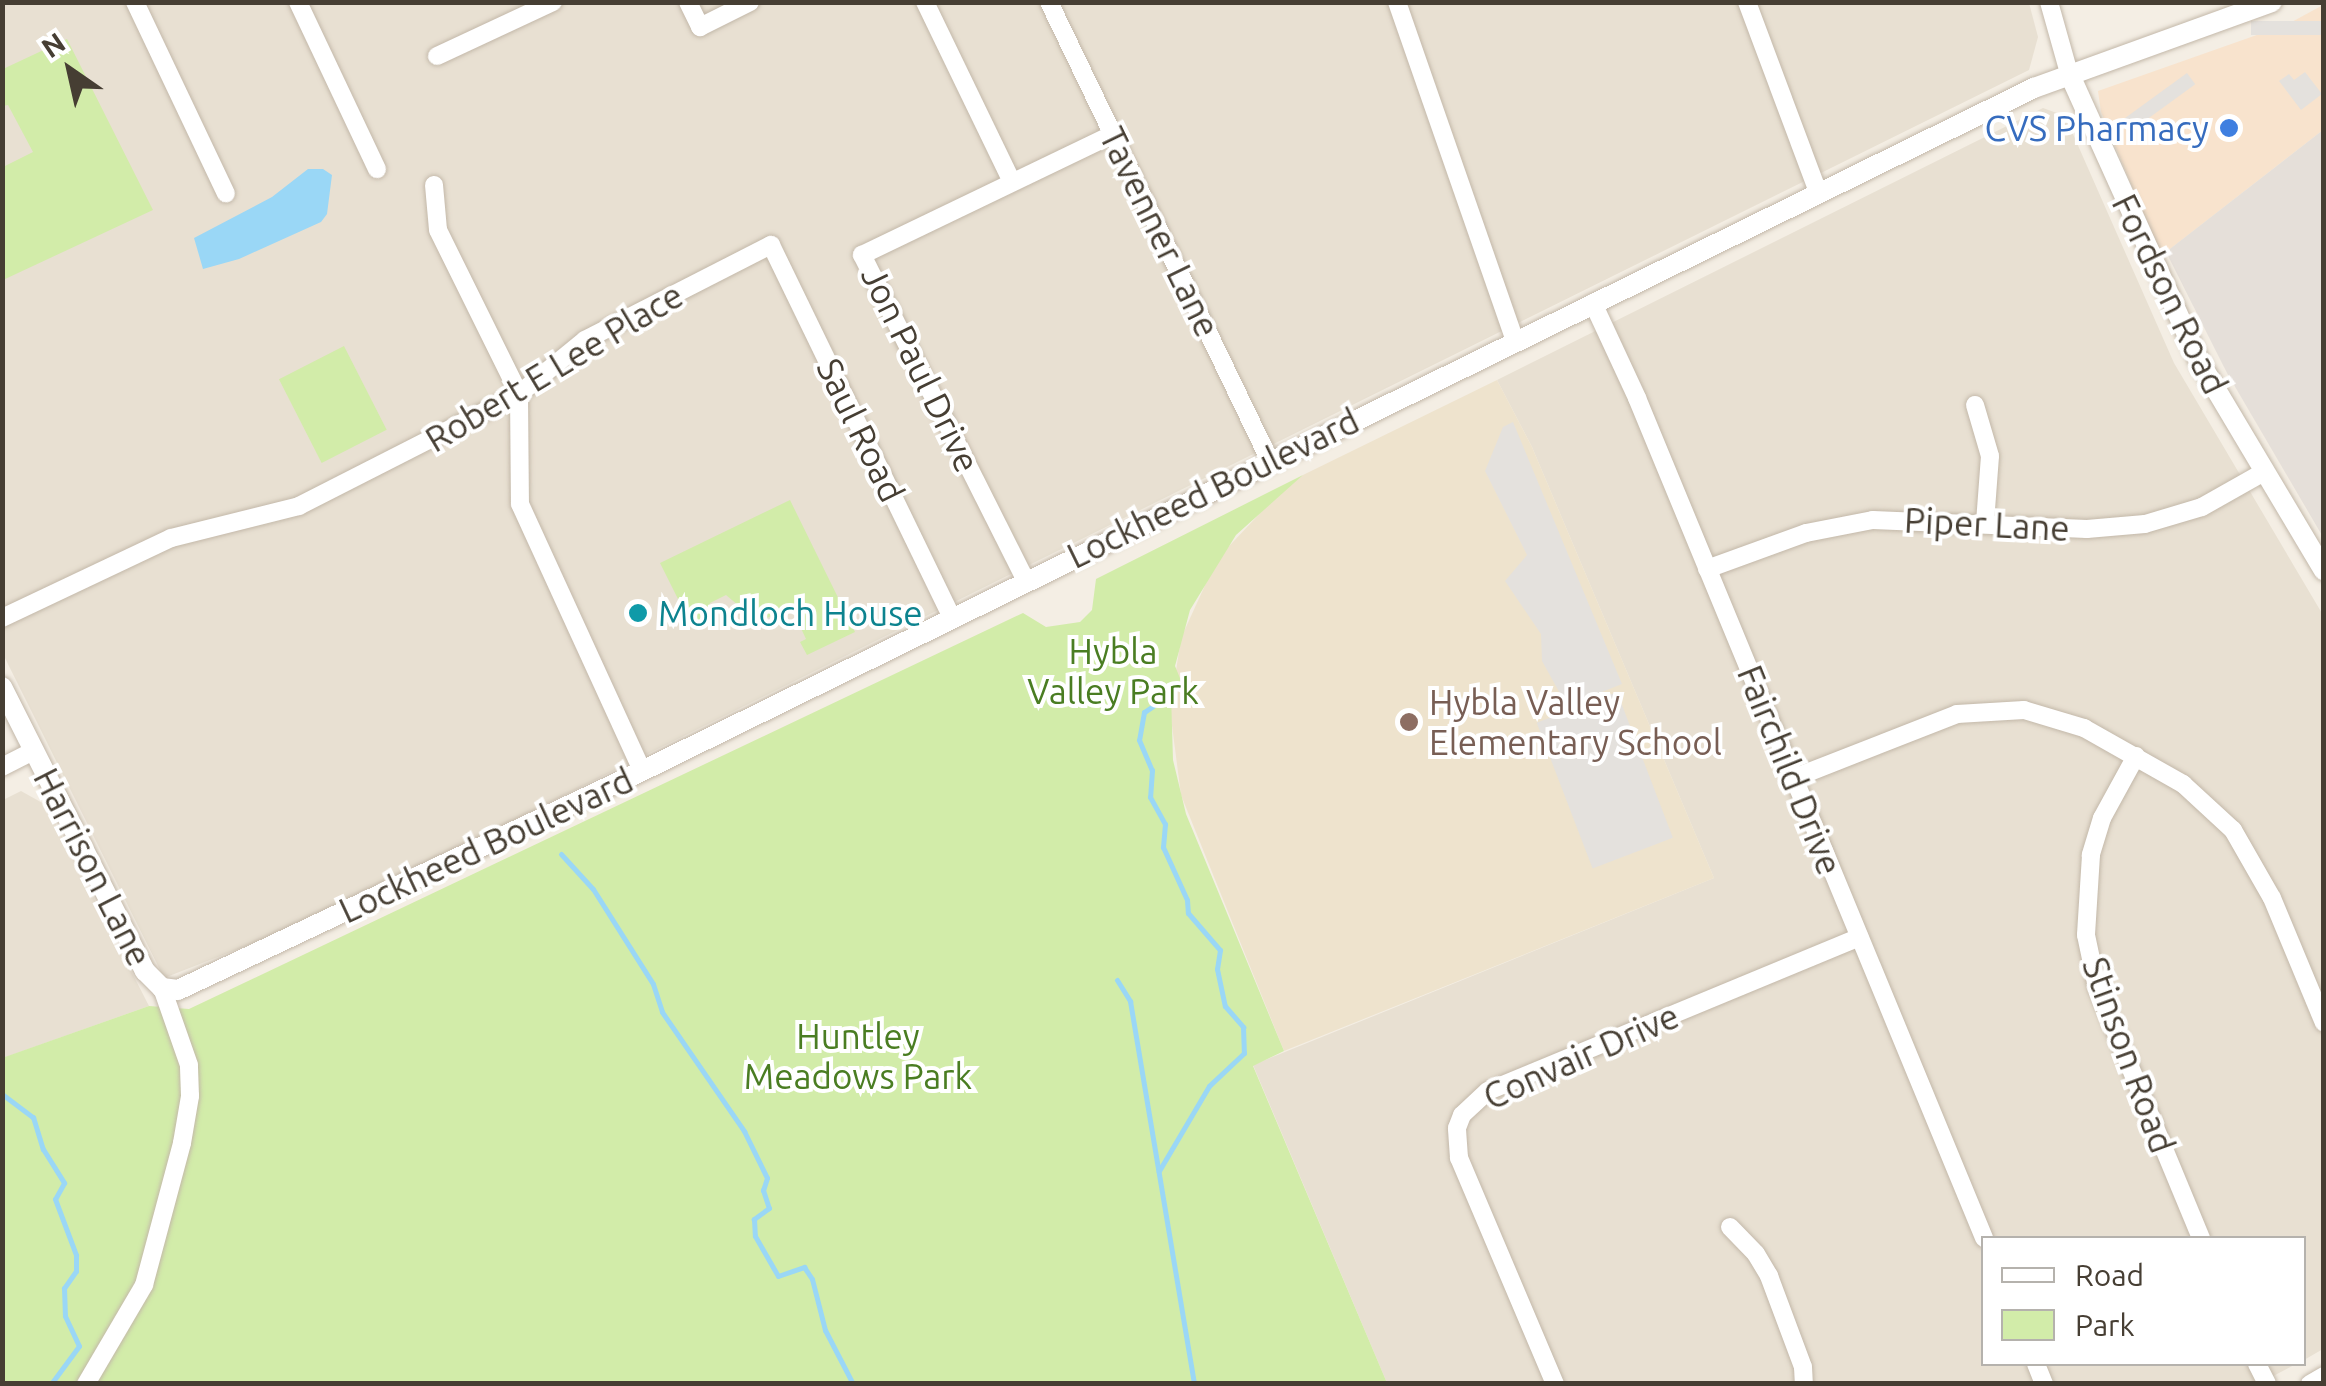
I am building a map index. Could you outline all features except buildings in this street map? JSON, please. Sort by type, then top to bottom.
[{"type":"street","points":[[135,2],[226,194]]},
{"type":"street","points":[[298,2],[378,169]]},
{"type":"street","points":[[437,56],[553,2]]},
{"type":"street","points":[[688,2],[700,28],[750,2]]},
{"type":"street","points":[[925,2],[1012,182]]},
{"type":"street","name":"Tavenner Lane","points":[[1049,2],[1270,461]]},
{"type":"street","points":[[1397,2],[1515,342]]},
{"type":"street","points":[[1748,2],[1818,192]]},
{"type":"street","name":"Fordson Road","points":[[2049,2],[2069,73],[2168,298],[2262,473],[2324,571]]},
{"type":"street","name":"Lockheed Boulevard","points":[[162,988],[178,990],[200,981],[642,770],[1025,579],[2069,73],[2272,2]]},
{"type":"street","name":"Jon Paul Drive","points":[[1025,579],[862,254],[1112,134]]},
{"type":"street","points":[[434,186],[438,230],[519,394],[520,504],[642,770]]},
{"type":"street","name":"Robert E Lee Place","points":[[2,618],[171,538],[299,506],[519,394],[585,340],[771,245]]},
{"type":"street","name":"Saul Road","points":[[771,245],[951,616]]},
{"type":"street","name":"Fairchild Drive","points":[[1593,303],[1983,1236]]},
{"type":"street","points":[[1975,405],[1990,456],[1985,522]]},
{"type":"street","name":"Piper Lane","points":[[1707,569],[1774,542],[1848,524],[1901,518],[2087,530],[2146,524],[2202,507],[2262,473]]},
{"type":"street","name":"Harrison Lane","points":[[2,687],[145,971],[162,988]]},
{"type":"street","points":[[1794,778],[1928,723],[1988,710],[2024,710],[2060,718],[2136,756],[2206,801],[2244,845],[2324,1023]]},
{"type":"street","points":[[2,767],[34,750]]},
{"type":"street","name":"Stinson Road","points":[[2136,756],[2102,818],[2091,855],[2086,935],[2097,987],[2200,1236]]},
{"type":"street","name":"Convair Drive","points":[[1554,1384],[1459,1158],[1457,1128],[1462,1114],[1488,1091],[1860,937]]},
{"type":"street","points":[[86,1384],[144,1286],[182,1143],[190,1096],[189,1065],[162,988]]},
{"type":"street","points":[[1730,1227],[1756,1254],[1768,1276],[1803,1367],[1804,1384]]},
{"type":"street","points":[[2310,1384],[2324,1376]]},
{"type":"shaded area","points":[[3,3],[2029,3],[2038,37],[2029,70],[312,920],[164,978],[3,654]]},
{"type":"shaded area","points":[[2323,5],[2323,130],[2161,256],[2101,112],[2098,91],[2288,24]]},
{"type":"shaded area","points":[[2251,21],[2323,21],[2323,35],[2251,35]]},
{"type":"shaded area","points":[[2305,72],[2322,94],[2301,110],[2279,81],[2289,74],[2294,80]]},
{"type":"shaded area","points":[[2187,73],[2195,84],[2131,131],[2123,119]]},
{"type":"shaded area","points":[[2043,108],[2065,116],[2174,363],[2323,615],[2323,1349],[2306,1359],[2306,1236],[1981,1236],[1981,1366],[2292,1366],[2258,1384],[1387,1383],[1253,1065],[1714,878],[1532,447],[1497,380]]},
{"type":"shaded area","points":[[2323,130],[2323,537],[2227,373],[2166,252]]},
{"type":"shaded area","name":"Hybla Valley Elementary School","points":[[1497,380],[1532,447],[1714,878],[1284,1051],[1181,795],[1170,710],[1181,638],[1217,559],[1280,492],[1303,475]]},
{"type":"shaded area","points":[[1513,422],[1622,684],[1567,706],[1542,661],[1541,634],[1505,581],[1527,555],[1485,471],[1503,427]]},
{"type":"shaded area","points":[[1617,692],[1673,838],[1593,868],[1537,723]]},
{"type":"shaded area","points":[[21,791],[46,805],[149,1006],[3,1058],[3,800]]},
{"type":"green space","points":[[67,39],[153,210],[3,280],[3,167],[33,152],[8,105],[3,106],[3,69]]},
{"type":"green space","points":[[344,346],[387,430],[322,463],[279,379]]},
{"type":"green space","name":"Huntley Meadows Park","points":[[1303,475],[1236,535],[1190,610],[1175,666],[1184,688],[1171,694],[1173,760],[1186,814],[1284,1051],[1253,1066],[1387,1383],[3,1383],[2,1058],[149,1006],[189,1009],[1023,613],[1046,627],[1080,622],[1092,610],[1096,579]]},
{"type":"green space","points":[[790,500],[855,632],[807,655],[800,642],[806,639],[791,607],[758,622],[726,595],[710,603],[707,617],[691,625],[660,563]]},
{"type":"water","points":[[308,169],[323,169],[332,175],[327,214],[321,222],[239,259],[203,269],[194,238],[272,197]]},
{"type":"waterway","points":[[1159,702],[1144,712],[1139,740],[1152,770],[1150,797],[1165,824],[1163,847],[1187,900],[1188,913],[1220,950],[1217,969],[1225,1006],[1243,1027],[1244,1053],[1209,1086],[1159,1171]]},
{"type":"waterway","points":[[561,854],[593,889],[653,984],[662,1012],[744,1131],[767,1178],[763,1190],[769,1208],[754,1219],[755,1236],[778,1276],[804,1267],[812,1279],[825,1330],[853,1384]]},
{"type":"waterway","points":[[1117,980],[1130,1001],[1194,1384]]},
{"type":"waterway","points":[[2,1094],[33,1117],[43,1149],[64,1183],[55,1199],[76,1255],[76,1271],[64,1288],[65,1316],[79,1346],[51,1384]]},
{"type":"place","name":"CVS Pharmacy","points":[[2229,128]]},
{"type":"place","name":"Mondloch House","points":[[638,613]]},
{"type":"place","name":"Hybla Valley Elementary School","points":[[1409,722]]},
{"type":"park label","name":"Hybla Valley Park","points":[[1113,671]]}]
